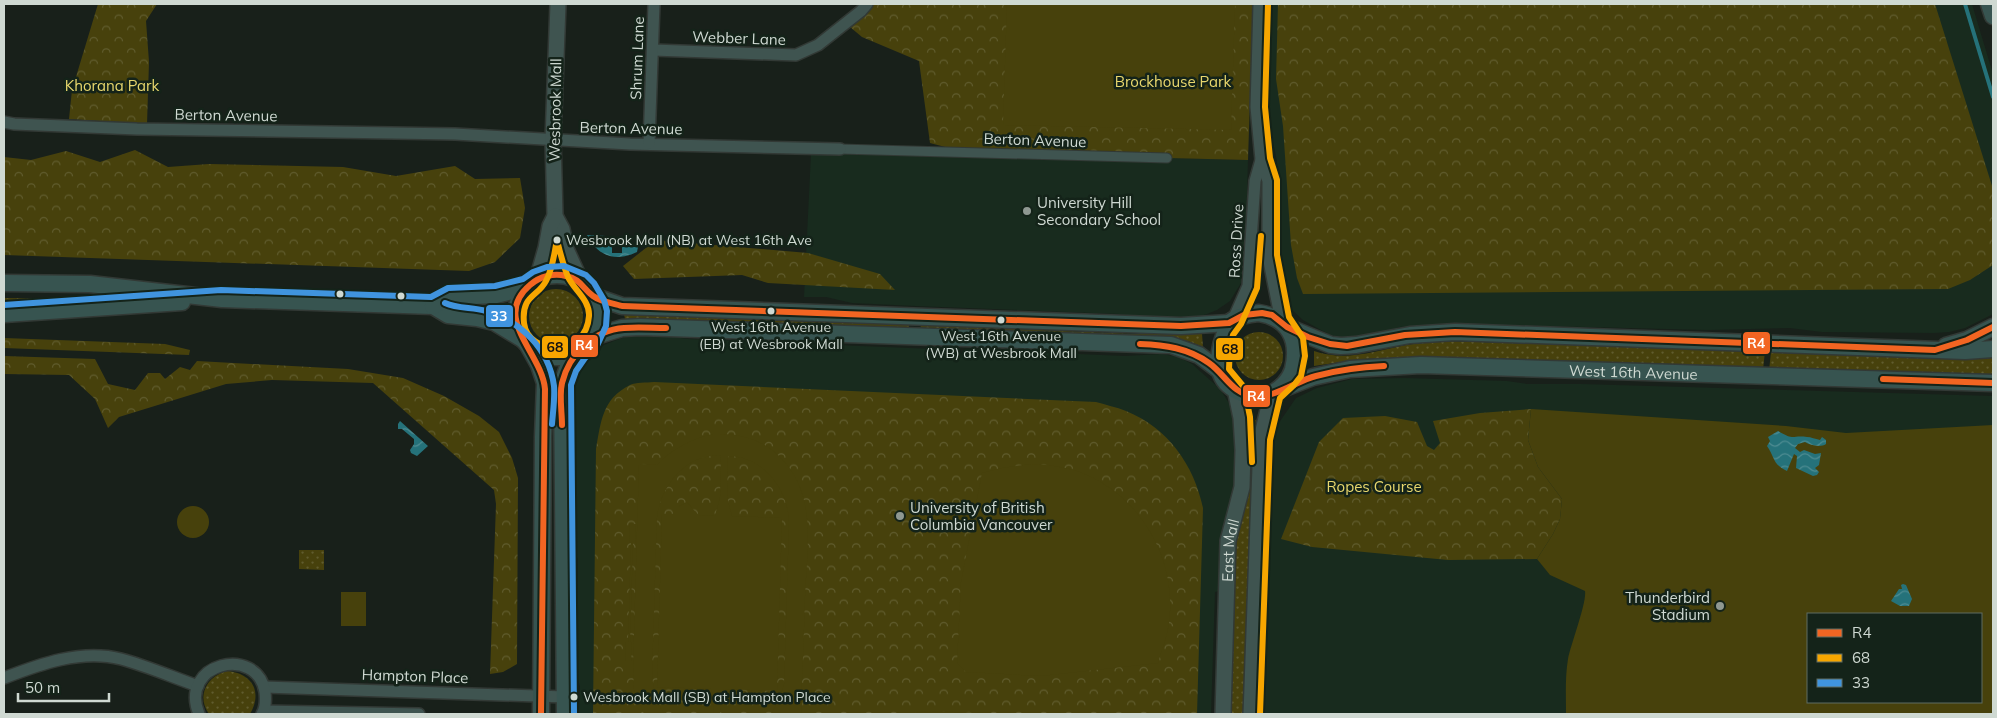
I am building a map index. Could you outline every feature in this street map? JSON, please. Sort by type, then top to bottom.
[{"type":"main road","points":[[1989,4],[1993,16]]},
{"type":"main road","points":[[433,306],[449,297],[496,295],[556,275],[572,278],[581,282],[593,296],[596,303],[598,318],[593,337]]},
{"type":"main road","points":[[4,283],[90,284],[222,299],[433,306],[448,315],[494,322],[536,352],[553,358],[569,356],[578,352]]},
{"type":"main road","points":[[532,283],[520,298],[515,314],[518,330],[539,365],[545,383],[541,714]]},
{"type":"main road","points":[[593,296],[622,306],[1181,326],[1231,322],[1259,313],[1272,315],[1284,324],[1331,345],[1341,346],[1356,346],[1410,334],[1455,332],[1965,351],[1993,349]]},
{"type":"main road","points":[[4,314],[222,299]]},
{"type":"main road","points":[[1220,371],[1220,344],[1231,322]]},
{"type":"main road","points":[[565,714],[562,384],[568,367],[578,352],[593,337],[622,328],[640,327],[1171,345],[1199,355],[1220,371],[1225,380],[1235,389],[1255,396],[1275,392],[1292,372],[1296,356],[1294,341],[1284,324]]},
{"type":"main road","points":[[1935,350],[1968,340],[1993,327]]},
{"type":"main road","name":"West 16th Avenue","points":[[1275,392],[1313,377],[1350,368],[1421,365],[1993,383]]},
{"type":"street","name":"Wesbrook Mall","points":[[558,4],[553,140],[555,216],[562,229],[566,249],[581,282]]},
{"type":"street","name":"Shrum Lane","points":[[649,143],[654,4]]},
{"type":"street","name":"Webber Lane","points":[[653,50],[796,55],[818,45],[861,11],[866,4]]},
{"type":"street","name":"Ross Drive","points":[[1259,4],[1256,107],[1261,160],[1268,182],[1268,256],[1284,324]]},
{"type":"street","name":"Berton Avenue","points":[[4,122],[14,124],[128,128],[455,134],[553,140],[1167,158]]},
{"type":"street","name":"Ross Drive","points":[[1231,322],[1248,286],[1255,181],[1261,160]]},
{"type":"street","name":"Wesbrook Mall","points":[[532,283],[546,248],[550,226],[555,216]]},
{"type":"street","name":"East Mall","points":[[1224,714],[1228,541],[1242,487],[1243,450],[1241,418],[1235,389]]},
{"type":"street","name":"East Mall","points":[[1251,714],[1261,439],[1275,392]]},
{"type":"street","points":[[4,678],[45,662],[82,656],[119,659],[198,686]]},
{"type":"street","points":[[199,714],[196,707],[198,686],[210,670],[229,663],[240,665],[258,677],[264,687],[266,699],[263,712],[418,714]]},
{"type":"street","name":"Hampton Place","points":[[264,687],[565,697]]},
{"type":"shaded area","points":[[1265,4],[1972,4],[1993,74],[1993,314],[1965,328],[1934,333],[1822,332],[1790,328],[1708,330],[1458,324],[1400,327],[1368,338],[1339,338],[1328,334],[1303,320],[1291,309],[1286,302],[1279,280],[1275,235],[1277,161],[1265,105]]},
{"type":"shaded area","name":"University Hill Secondary School","points":[[840,149],[1248,160],[1245,263],[1241,283],[1230,301],[1217,310],[1202,316],[1173,319],[1119,314],[852,303],[826,297],[804,297],[811,154]]},
{"type":"shaded area","name":"University of British Columbia Vancouver","points":[[654,334],[688,339],[934,349],[969,356],[1009,357],[1030,352],[1125,356],[1162,354],[1178,357],[1192,364],[1220,389],[1232,408],[1240,459],[1220,591],[1215,592],[1211,714],[579,714],[580,686],[575,671],[578,662],[578,558],[573,555],[573,426],[568,425],[570,385],[580,363],[604,345],[624,337]]},
{"type":"shaded area","points":[[1404,378],[1507,381],[1527,384],[1993,396],[1993,714],[1264,714],[1272,493],[1270,444],[1274,430],[1296,398],[1317,388],[1352,379]]},
{"type":"green space","name":"Khorana Park","points":[[98,4],[157,4],[146,21],[149,62],[147,124],[69,119],[72,90]]},
{"type":"green space","name":"Brockhouse Park","points":[[873,4],[1253,4],[1248,160],[968,153],[930,143],[919,61],[862,37],[850,27]]},
{"type":"green space","points":[[1007,4],[1235,4],[1231,130],[1003,125]]},
{"type":"green space","points":[[1278,4],[1935,4],[1993,189],[1993,265],[1970,280],[1948,289],[1303,294],[1297,278],[1291,245],[1283,126],[1276,79]]},
{"type":"green space","points":[[135,150],[168,167],[209,164],[343,167],[396,176],[455,166],[475,179],[520,178],[525,208],[520,238],[495,262],[469,271],[4,255],[4,157],[31,160],[66,151],[100,162]]},
{"type":"green space","points":[[656,240],[808,253],[880,274],[895,290],[768,283],[742,275],[634,279],[623,266]]},
{"type":"green space","points":[[556,289],[566,291],[575,297],[581,306],[583,316],[581,326],[575,335],[566,341],[556,343],[546,341],[537,335],[531,326],[529,316],[531,306],[537,297],[546,291]]},
{"type":"green space","points":[[4,298],[83,299],[94,301],[4,307]]},
{"type":"green space","points":[[624,314],[897,324],[909,325],[909,329],[625,319]]},
{"type":"green space","points":[[921,325],[1134,334],[1202,334],[1203,347],[1188,341],[920,330]]},
{"type":"green space","points":[[1254,332],[1264,332],[1276,339],[1283,351],[1283,361],[1276,373],[1264,380],[1254,380],[1246,376],[1239,369],[1235,361],[1235,351],[1239,343],[1246,336]]},
{"type":"green space","points":[[4,338],[165,344],[190,350],[189,355],[4,348]]},
{"type":"green space","points":[[1445,341],[1765,351],[1763,370],[1395,358],[1362,359],[1314,366],[1314,351],[1337,356],[1349,356],[1411,344]]},
{"type":"green space","points":[[1771,352],[1993,356],[1993,375],[1769,371]]},
{"type":"green space","points":[[4,356],[95,359],[108,384],[135,390],[148,373],[160,373],[165,379],[180,367],[190,370],[197,361],[348,369],[403,378],[444,396],[479,416],[499,432],[512,458],[518,478],[517,664],[503,672],[490,674],[496,504],[494,490],[373,383],[272,380],[226,384],[119,417],[108,428],[95,399],[69,375],[4,374]]},
{"type":"green space","name":"University of British Columbia Vancouver","points":[[654,382],[1096,402],[1141,418],[1166,438],[1186,463],[1199,492],[1203,508],[1197,714],[593,714],[596,449],[599,430],[604,412],[614,397],[632,384]]},
{"type":"green space","name":"Ropes Course","points":[[1531,409],[1528,440],[1538,467],[1562,499],[1560,519],[1537,559],[1448,560],[1312,547],[1281,539],[1319,442],[1343,418],[1385,416],[1417,422],[1427,446],[1434,450],[1440,443],[1433,421],[1480,413]]},
{"type":"green space","points":[[1531,409],[1786,426],[1846,433],[1993,425],[1993,714],[1566,714],[1568,659],[1584,604],[1585,591],[1550,575],[1537,559],[1560,519],[1562,499],[1538,467],[1528,440]]},
{"type":"green space","points":[[1247,418],[1256,420],[1253,435],[1245,714],[1228,714],[1233,570]]},
{"type":"green space","points":[[713,434],[731,434],[757,441],[764,445],[779,456],[791,471],[800,487],[805,504],[808,540],[801,714],[771,714],[780,698],[784,684],[788,511],[779,487],[763,468],[741,458],[728,456],[727,497],[732,516],[782,518],[777,691],[724,689],[720,714],[713,714],[714,699],[711,689],[657,687],[662,514],[678,514],[678,507],[687,502],[698,515],[715,516],[720,497],[721,456],[708,456],[686,466],[670,483],[659,505],[657,517],[652,674],[656,695],[664,714],[644,714],[634,690],[639,464],[657,465],[682,445]]},
{"type":"green space","points":[[1031,464],[1067,468],[1087,475],[1106,485],[1137,513],[1149,530],[1159,549],[1166,569],[1169,590],[1169,624],[1158,663],[1041,676],[966,672],[957,663],[961,582],[982,473]]},
{"type":"green space","points":[[193,506],[199,507],[204,511],[208,516],[208,528],[204,533],[199,537],[193,538],[187,537],[182,533],[178,528],[177,522],[178,516],[182,511],[187,507]]},
{"type":"green space","points":[[630,524],[636,524],[635,543],[633,543],[630,642],[632,642],[631,661],[625,661],[626,642],[628,642]]},
{"type":"green space","points":[[299,550],[324,550],[324,570],[299,569]]},
{"type":"green space","points":[[341,592],[366,592],[366,626],[341,626]]},
{"type":"green space","points":[[227,671],[243,675],[253,685],[255,698],[250,714],[209,714],[205,707],[204,694],[209,682],[214,677]]},
{"type":"green space","points":[[916,711],[1025,714],[916,714]]},
{"type":"water","points":[[587,235],[606,236],[606,246],[612,246],[612,253],[622,253],[622,247],[638,247],[637,252],[622,257],[602,253]]},
{"type":"water","points":[[400,421],[428,446],[417,456],[411,453],[410,450],[414,444],[414,439],[402,429],[398,429]]},
{"type":"water","points":[[1778,431],[1790,437],[1809,437],[1820,440],[1822,437],[1826,440],[1826,444],[1821,446],[1805,442],[1798,444],[1795,448],[1800,452],[1804,450],[1815,454],[1821,453],[1819,465],[1815,468],[1819,472],[1817,475],[1813,476],[1796,468],[1797,456],[1794,454],[1787,471],[1776,463],[1767,446],[1770,441],[1768,437]]},
{"type":"water","points":[[1901,585],[1906,585],[1912,599],[1909,606],[1900,606],[1891,601],[1899,589],[1902,589]]},
{"type":"waterway","points":[[1965,4],[1993,97]]},
{"type":"transit line","name":"68","points":[[1260,714],[1270,440],[1280,398],[1301,376],[1305,356],[1303,338],[1289,317],[1277,255],[1277,180],[1270,158],[1265,107],[1268,4]]},
{"type":"transit line","name":"68","points":[[1252,462],[1250,417],[1244,387],[1229,369],[1230,345],[1233,335],[1241,324],[1257,288],[1261,236]]},
{"type":"transit line","name":"68","points":[[557,240],[568,277],[589,310],[586,330],[578,340],[568,346],[557,348],[535,341],[528,334],[524,323],[525,307],[531,297],[543,286],[548,276],[557,240]]},
{"type":"transit line","name":"33","points":[[4,305],[221,290],[431,297],[448,288],[495,286],[523,279],[533,272],[547,267],[564,266],[586,275],[594,283],[604,300],[607,311],[606,326],[596,348],[585,358],[576,371],[571,385],[574,714]]},
{"type":"transit line","name":"R4","points":[[541,714],[545,389],[542,376],[517,323],[515,310],[519,297],[530,285],[538,279],[547,276],[561,275],[571,277],[596,298],[622,306],[1181,326],[1229,323],[1244,315],[1262,313],[1272,315],[1287,327],[1308,337],[1330,344],[1347,346],[1405,335],[1455,332],[1935,350],[1967,340],[1993,327]]},
{"type":"transit line","name":"33","points":[[445,303],[486,311],[510,322],[531,338],[539,348],[551,372],[554,386],[552,424]]},
{"type":"transit line","name":"R4","points":[[562,425],[561,388],[565,372],[570,362],[584,345],[603,333],[613,330],[666,328]]},
{"type":"transit line","name":"R4","points":[[1140,344],[1167,346],[1193,354],[1215,367],[1234,388],[1254,396],[1278,392],[1308,378],[1324,374],[1350,369],[1384,366]]},
{"type":"transit line","name":"R4","points":[[1883,379],[1993,383]]},
{"type":"place","name":"University Hill Secondary School","points":[[1027,211]]},
{"type":"place","name":"Wesbrook Mall (NB) at West 16th Ave","points":[[557,240]]},
{"type":"place","name":"West 16th Avenue (EB) at Wesbrook Mall","points":[[771,311]]},
{"type":"place","name":"West 16th Avenue (WB) at Wesbrook Mall","points":[[1001,320]]},
{"type":"place","name":"University of British Columbia Vancouver","points":[[900,516]]},
{"type":"place","name":"Thunderbird Stadium","points":[[1720,606]]},
{"type":"place","name":"Wesbrook Mall (SB) at Hampton Place","points":[[574,697]]}]
